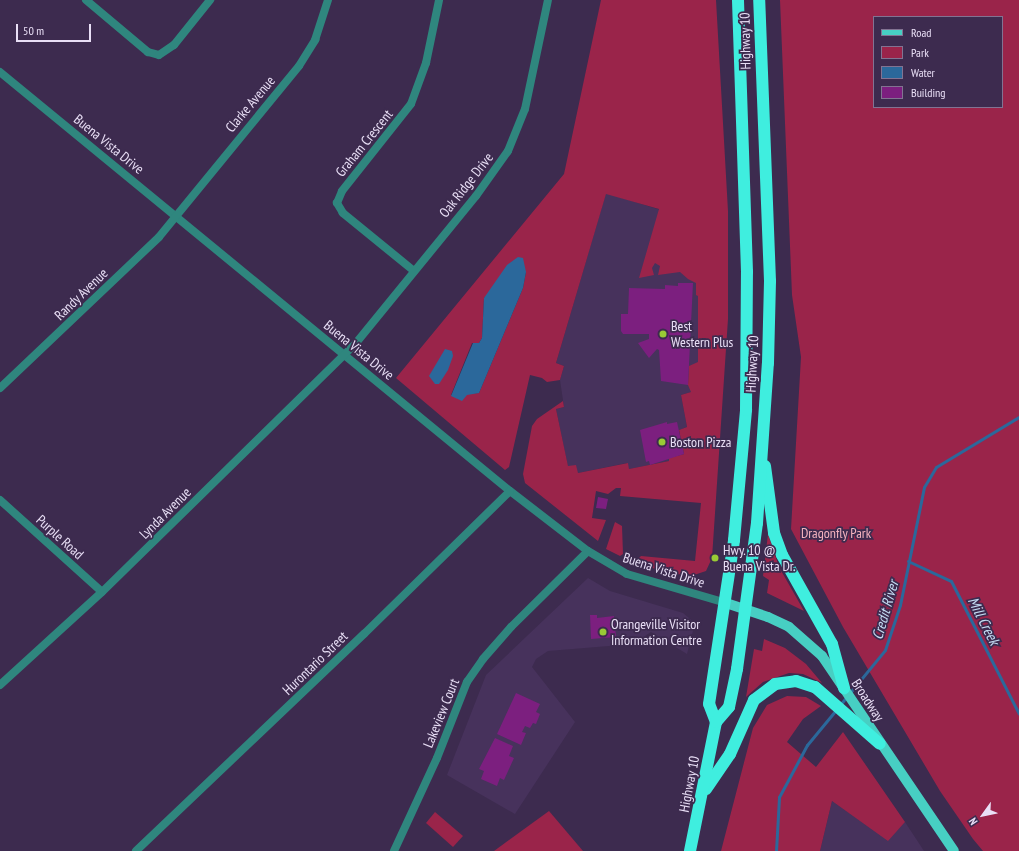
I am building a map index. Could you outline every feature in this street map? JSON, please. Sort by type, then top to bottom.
[{"type":"highway","name":"Highway 10","points":[[716,722],[709,704],[726,603],[740,487],[748,345],[738,0]]},
{"type":"highway","name":"Highway 10","points":[[690,851],[703,793],[716,722],[729,707],[745,608],[756,523],[768,363],[770,281],[759,0]]},
{"type":"highway","points":[[762,443],[774,533],[782,555],[832,644],[844,688]]},
{"type":"highway","points":[[703,793],[730,754],[754,700],[775,684],[804,682],[815,687],[843,714],[880,744]]},
{"type":"main road","name":"Broadway","points":[[726,603],[745,608],[789,627],[805,639],[822,656],[880,744],[954,851]]},
{"type":"street","points":[[86,0],[148,52],[159,55],[174,45],[210,0]]},
{"type":"street","name":"Clarke Avenue","points":[[176,215],[303,59],[315,40],[328,0]]},
{"type":"street","name":"Graham Crescent","points":[[414,271],[343,213],[337,203],[342,191],[411,104],[426,63],[439,0]]},
{"type":"street","name":"Oak Ridge Drive","points":[[344,355],[476,196],[508,151],[524,109],[548,0]]},
{"type":"street","name":"Buena Vista Drive","points":[[0,72],[176,215],[510,491],[588,551],[627,574],[726,603]]},
{"type":"street","name":"Randy Avenue","points":[[0,388],[159,237],[176,215]]},
{"type":"street","name":"Lynda Avenue","points":[[0,685],[102,592],[344,355]]},
{"type":"street","name":"Hurontario Street","points":[[136,851],[359,640],[510,491]]},
{"type":"street","name":"Purple Road","points":[[0,500],[102,592]]},
{"type":"street","name":"Lakeview Court","points":[[394,851],[437,758],[467,682],[483,659],[511,627],[588,551]]},
{"type":"shaded area","points":[[606,193],[664,211],[697,258],[707,366],[691,392],[681,395],[687,427],[679,430],[684,454],[669,457],[669,461],[629,469],[627,463],[578,473],[568,467],[556,409],[564,407],[560,380],[564,366],[556,363]]},
{"type":"shaded area","points":[[588,578],[610,591],[683,613],[695,623],[687,654],[651,632],[633,644],[548,651],[536,659],[532,667],[575,722],[515,814],[447,775],[486,675]]},
{"type":"shaded area","points":[[832,801],[888,840],[905,822],[924,851],[820,851]]},
{"type":"green space","points":[[601,0],[716,0],[728,211],[728,319],[712,558],[706,571],[694,575],[674,574],[638,564],[637,560],[641,556],[695,561],[701,503],[620,496],[621,488],[616,488],[608,494],[596,491],[592,518],[606,520],[598,541],[525,483],[523,474],[532,426],[537,419],[563,401],[564,407],[556,409],[568,466],[576,465],[578,473],[628,463],[629,469],[669,461],[669,458],[684,454],[679,430],[687,427],[681,395],[691,392],[688,385],[689,366],[698,362],[698,296],[696,295],[696,283],[688,279],[680,272],[658,275],[660,266],[655,263],[652,268],[654,275],[639,278],[659,209],[606,194],[556,363],[564,366],[560,380],[547,382],[542,378],[530,375],[509,467],[505,470],[396,378],[564,174]],"holes":[[[526,272],[523,288],[479,393],[451,395],[472,343],[479,343],[482,338],[484,298]]]},
{"type":"green space","name":"Dragonfly Park","points":[[780,0],[1019,0],[1019,851],[983,851],[973,839],[940,791],[843,627],[791,529],[801,357],[792,295]]},
{"type":"green space","points":[[615,522],[622,526],[623,554],[620,556],[606,549]]},
{"type":"green space","points":[[768,534],[779,567],[804,611],[767,593],[769,580],[763,576]]},
{"type":"green space","points":[[764,639],[785,648],[806,664],[822,683],[803,674],[789,673],[763,682],[746,697],[754,649],[762,651]]},
{"type":"green space","points":[[787,696],[806,697],[821,706],[803,719],[787,742],[816,767],[843,732],[905,822],[888,841],[832,801],[820,851],[721,851],[753,728],[767,705]]},
{"type":"green space","points":[[549,811],[583,851],[494,851]]},
{"type":"green space","points":[[435,812],[463,836],[453,847],[426,823]]},
{"type":"water","points":[[518,257],[523,258],[526,272],[523,288],[479,393],[467,395],[462,401],[451,396],[473,343],[479,343],[482,338],[484,298],[507,265]]},
{"type":"water","points":[[445,349],[452,351],[453,356],[448,370],[439,384],[435,384],[429,376]]},
{"type":"building","name":"Best Western Plus","points":[[678,283],[693,283],[688,385],[661,381],[659,350],[657,349],[649,358],[638,343],[649,339],[649,334],[623,334],[621,331],[621,314],[628,314],[629,288],[665,289],[665,285],[678,286]]},
{"type":"building","name":"Boston Pizza","points":[[667,422],[667,424],[677,422],[684,454],[650,465],[649,461],[646,462],[640,430]]},
{"type":"building","points":[[598,497],[608,499],[606,509],[596,508]]},
{"type":"building","name":"Orangeville Visitor Information Centre","points":[[590,615],[597,615],[597,618],[614,616],[616,637],[591,639]]},
{"type":"building","points":[[516,693],[540,704],[536,712],[540,714],[536,724],[533,723],[530,728],[525,726],[522,732],[526,733],[521,745],[497,734]]},
{"type":"building","points":[[495,738],[513,746],[509,756],[514,758],[504,780],[500,778],[497,786],[481,779],[484,771],[479,769]]},
{"type":"waterway","name":"Credit River","points":[[839,706],[885,650],[900,605],[924,487],[936,467],[1019,417]]},
{"type":"waterway","name":"Mill Creek","points":[[908,561],[951,581],[1019,714]]},
{"type":"waterway","name":"Credit River","points":[[776,851],[779,797],[807,745],[836,710]]},
{"type":"place","name":"Best Western Plus","points":[[663,334]]},
{"type":"place","name":"Boston Pizza","points":[[662,442]]},
{"type":"place","name":"Hwy. 10 @ Buena Vista Dr.","points":[[715,558]]},
{"type":"place","name":"Orangeville Visitor Information Centre","points":[[603,632]]}]
